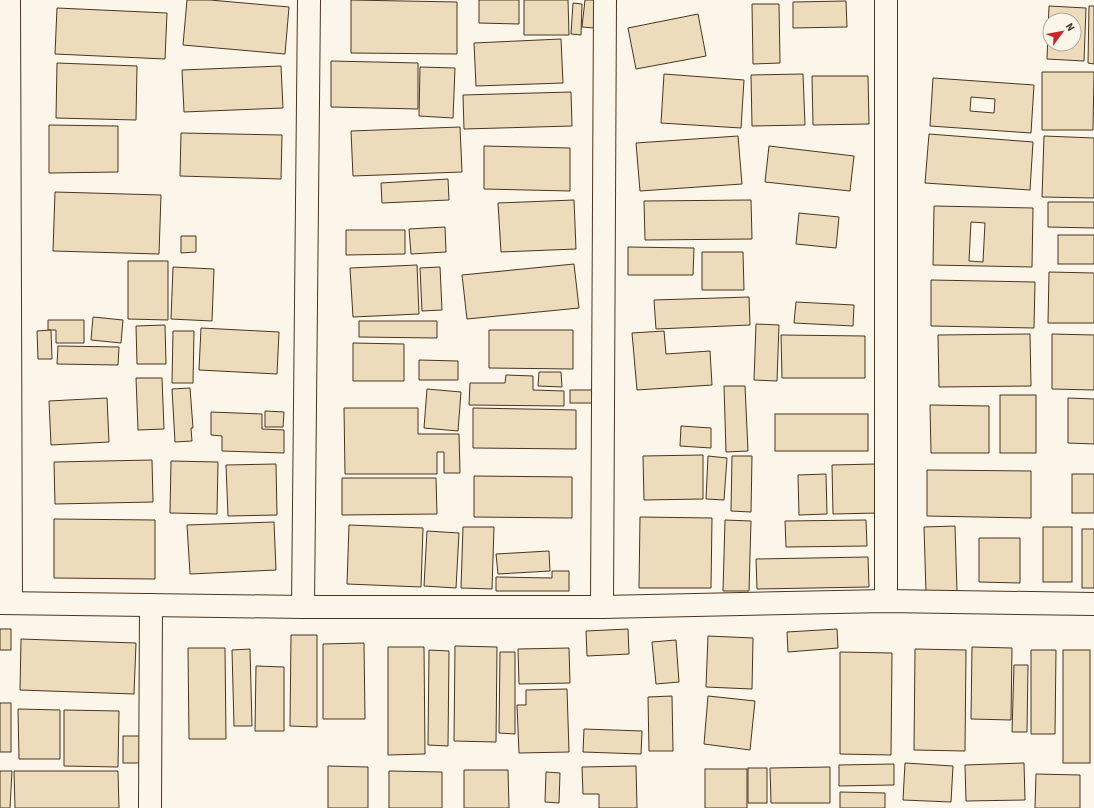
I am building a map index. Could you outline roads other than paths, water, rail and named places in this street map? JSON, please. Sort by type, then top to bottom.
[{"type":"street","points":[[9,0],[6,603],[303,607],[602,607],[886,601],[1094,604]]},
{"type":"street","points":[[303,607],[309,0]]},
{"type":"street","points":[[602,607],[605,0]]},
{"type":"street","points":[[886,0],[886,601]]},
{"type":"street","points":[[150,808],[151,605]]}]
